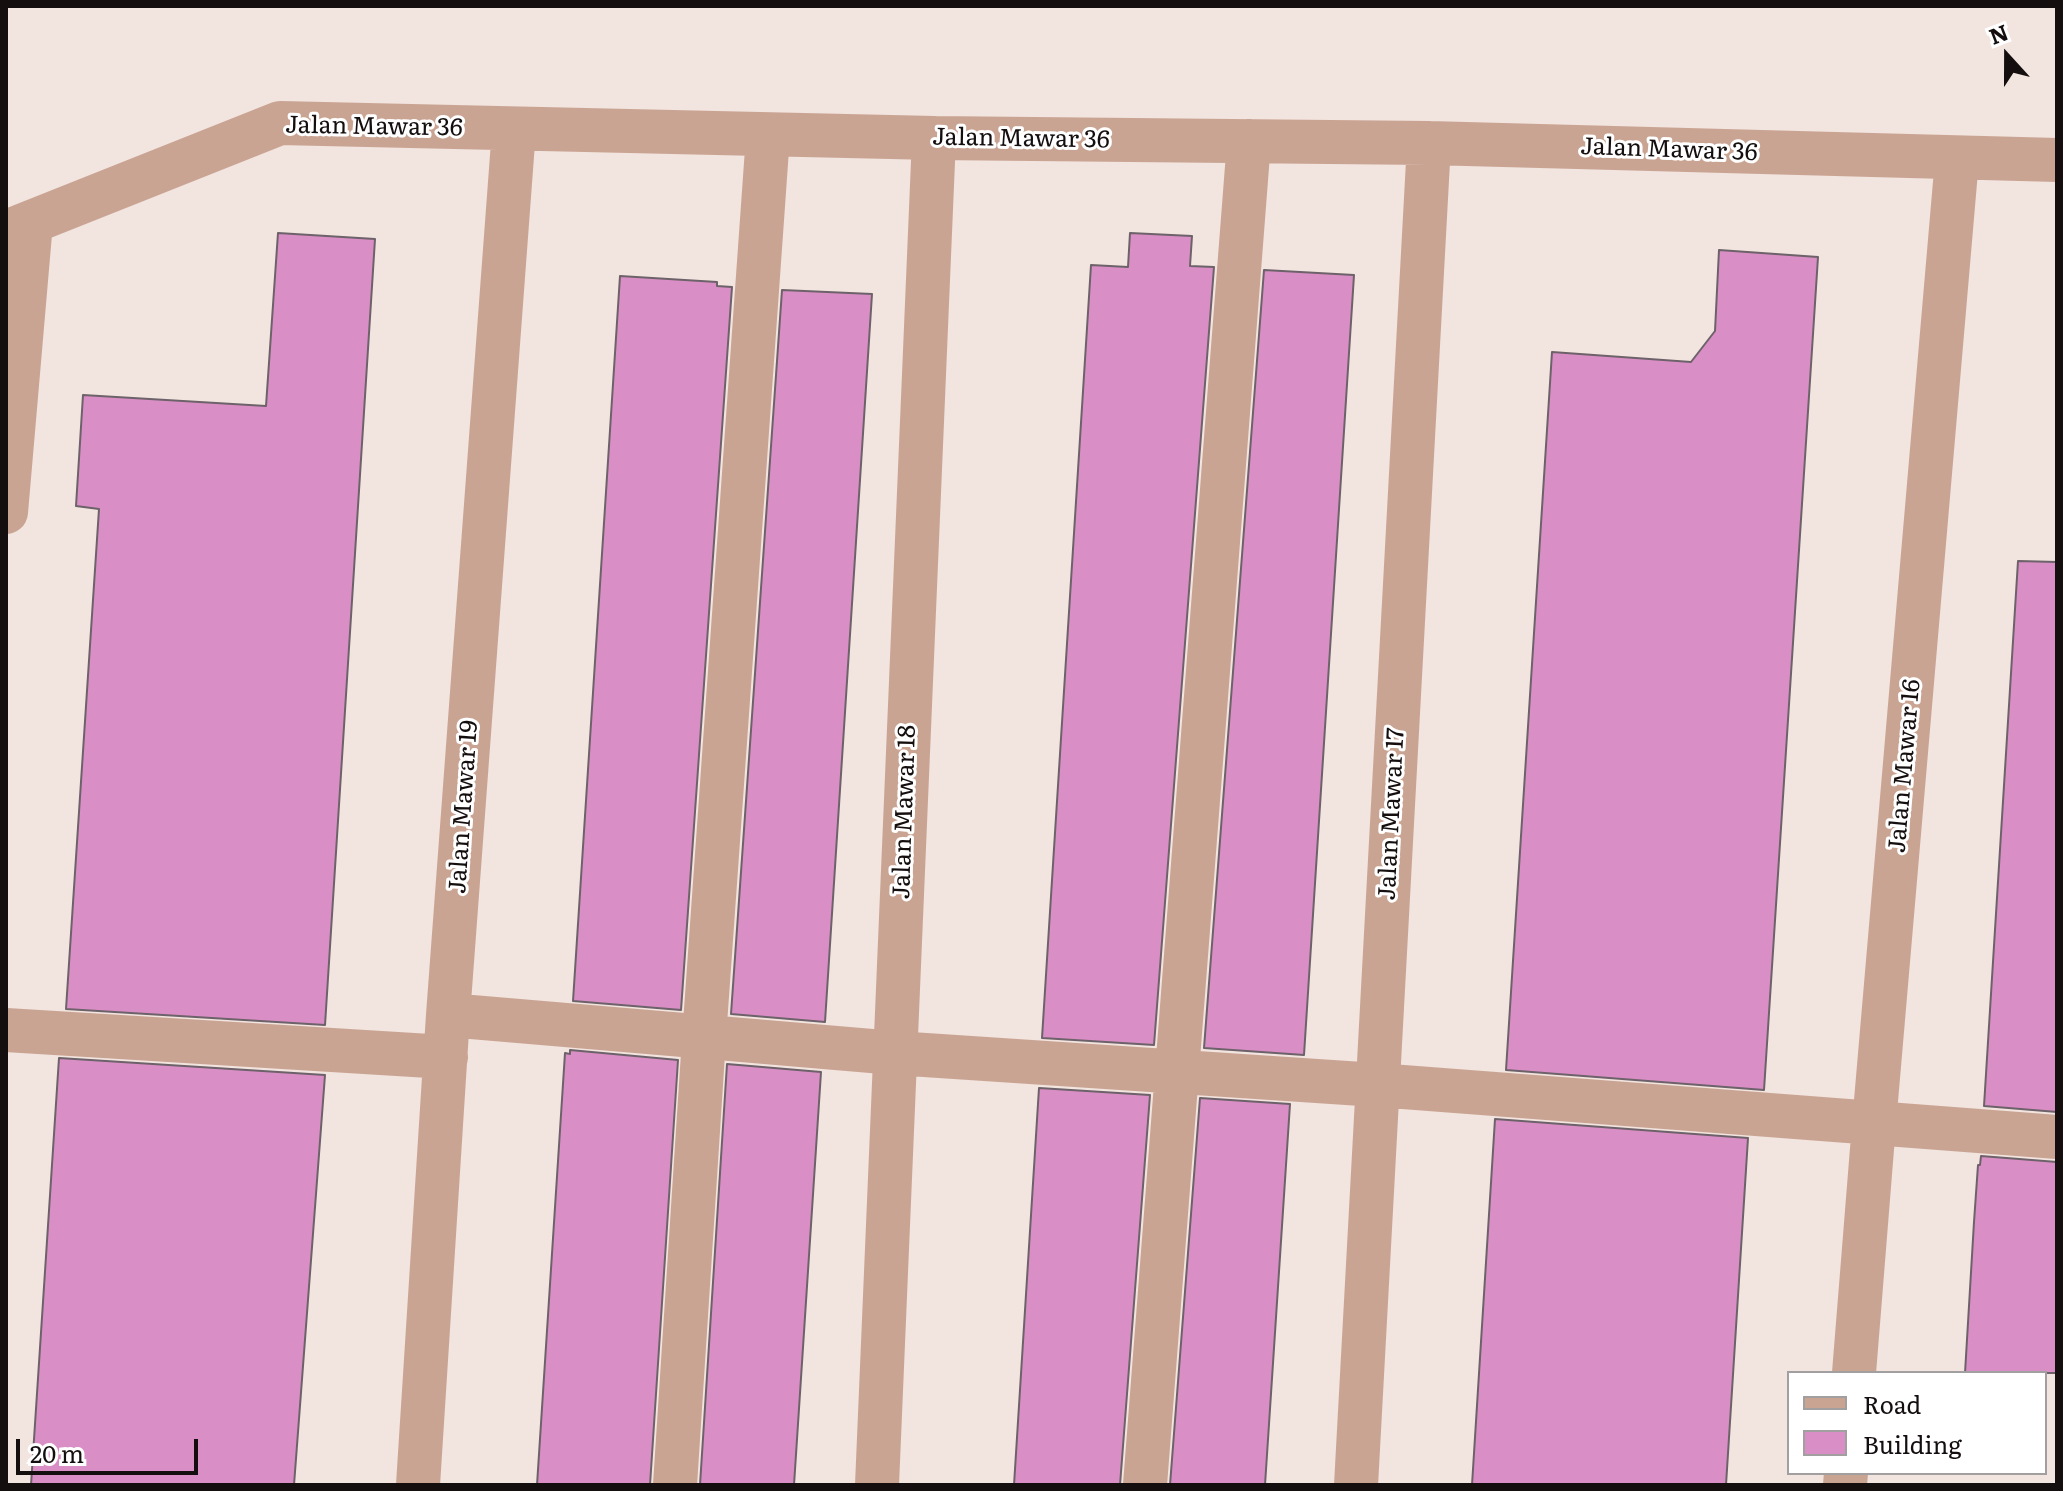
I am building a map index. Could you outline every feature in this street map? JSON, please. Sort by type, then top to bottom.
[{"type":"street","name":"Jalan Mawar 36","points":[[18,227],[280,123],[934,138],[1429,143],[2057,160]]},
{"type":"street","name":"Jalan Mawar 19","points":[[418,1485],[447,1036],[514,129]]},
{"type":"street","points":[[675,1485],[768,135]]},
{"type":"street","name":"Jalan Mawar 18","points":[[877,1485],[934,138]]},
{"type":"street","points":[[1145,1485],[1249,141]]},
{"type":"street","name":"Jalan Mawar 17","points":[[1356,1485],[1429,143]]},
{"type":"street","name":"Jalan Mawar 16","points":[[1854,1371],[1957,159]]},
{"type":"street","points":[[6,512],[18,227]]},
{"type":"street","points":[[6,1030],[704,1038],[2057,1137]]},
{"type":"building","points":[[278,233],[375,239],[325,1025],[66,1009],[99,509],[76,506],[83,395],[266,406]]},
{"type":"building","points":[[1130,233],[1192,236],[1190,266],[1214,267],[1154,1045],[1042,1038],[1091,265],[1128,267]]},
{"type":"building","points":[[1719,250],[1818,257],[1764,1090],[1506,1070],[1552,352],[1691,362],[1715,331]]},
{"type":"building","points":[[1264,270],[1354,275],[1304,1055],[1204,1048]]},
{"type":"building","points":[[620,276],[717,282],[717,286],[732,287],[681,1010],[573,1001]]},
{"type":"building","points":[[782,290],[872,294],[825,1022],[731,1014]]},
{"type":"building","points":[[2018,561],[2057,562],[2057,1112],[1984,1106]]},
{"type":"building","points":[[570,1050],[678,1060],[650,1485],[537,1485],[565,1053],[570,1054]]},
{"type":"building","points":[[59,1058],[325,1075],[294,1485],[31,1485]]},
{"type":"building","points":[[727,1064],[821,1072],[794,1485],[700,1485]]},
{"type":"building","points":[[1039,1088],[1150,1095],[1120,1485],[1014,1485]]},
{"type":"building","points":[[1200,1098],[1290,1104],[1265,1485],[1170,1485]]},
{"type":"building","points":[[1495,1119],[1748,1138],[1726,1485],[1472,1485]]},
{"type":"building","points":[[1981,1156],[2057,1162],[2057,1373],[1965,1371]]}]
